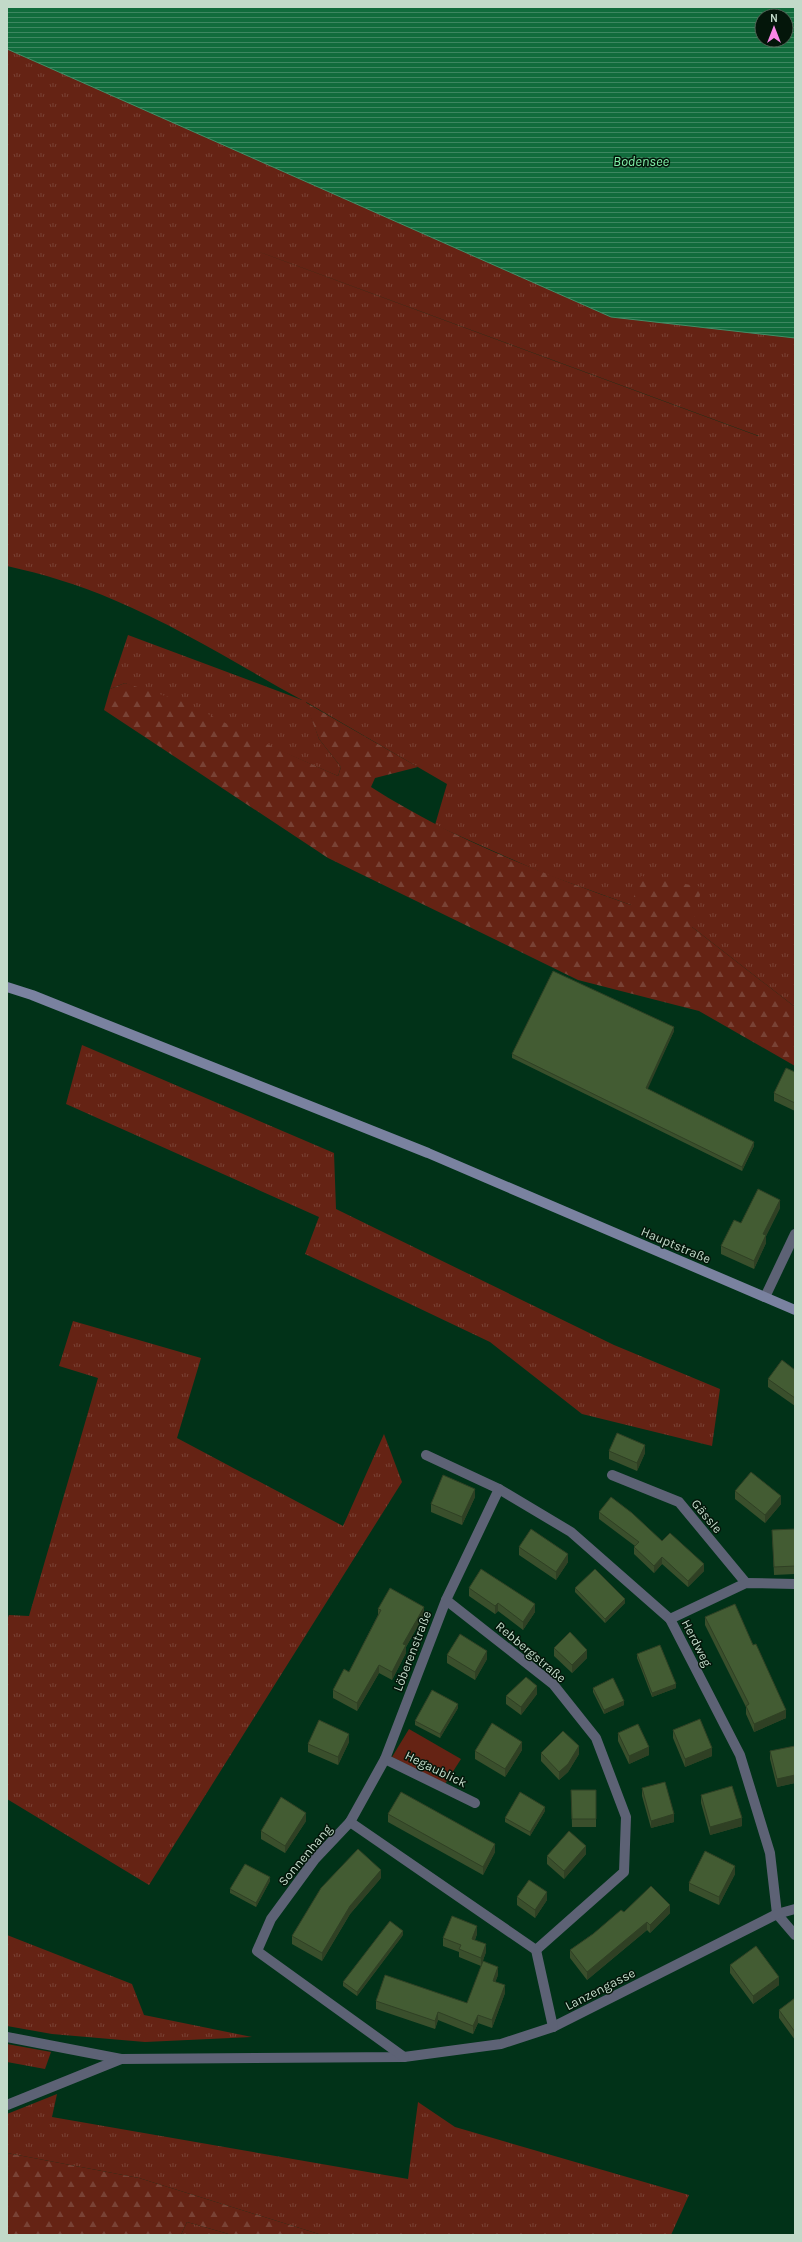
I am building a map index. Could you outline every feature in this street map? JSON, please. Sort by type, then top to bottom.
[{"type":"main road","name":"Hauptstraße","points":[[7,987],[32,995],[547,1203],[795,1310]]},
{"type":"street","points":[[765,1297],[795,1234]]},
{"type":"street","name":"Herdweg","points":[[426,1455],[499,1489],[571,1532],[670,1620],[740,1755],[770,1853],[777,1914]]},
{"type":"street","name":"Gässle","points":[[612,1475],[679,1502],[746,1583]]},
{"type":"street","name":"Löberenstraße","points":[[350,1822],[385,1759],[446,1600],[499,1489]]},
{"type":"street","points":[[670,1620],[746,1583],[795,1584]]},
{"type":"street","name":"Rebbergstraße","points":[[446,1600],[553,1684],[596,1738],[626,1817],[624,1872],[536,1950]]},
{"type":"street","name":"Hegaublick","points":[[385,1759],[475,1804]]},
{"type":"street","name":"Sonnenhang","points":[[404,2057],[257,1951],[271,1920],[315,1858],[350,1822],[536,1950]]},
{"type":"street","name":"Lanzengasse","points":[[121,2059],[404,2057],[500,2044],[553,2027],[777,1914],[795,1909]]},
{"type":"street","points":[[777,1914],[795,1935]]},
{"type":"street","points":[[536,1950],[553,2027]]},
{"type":"street","points":[[7,2037],[121,2059]]},
{"type":"street","points":[[7,2105],[121,2059]]},
{"type":"green space","points":[[7,49],[611,317],[795,338],[795,1007],[692,927],[545,874],[435,825],[447,784],[306,702],[319,739],[341,767],[338,776],[125,683],[110,689],[128,635],[302,700],[209,647],[138,611],[75,585],[48,576],[7,566]],"holes":[[[124,202],[759,436],[758,436]]]},
{"type":"green space","points":[[125,683],[184,702],[269,745],[338,776],[341,767],[319,739],[305,702],[418,767],[375,778],[371,787],[402,806],[465,839],[498,854],[631,905],[641,876],[702,887],[692,927],[795,1007],[795,1066],[699,1011],[578,980],[328,858],[104,710],[110,689]]},
{"type":"green space","points":[[82,1045],[334,1153],[336,1209],[614,1345],[720,1389],[712,1446],[582,1414],[490,1342],[305,1254],[319,1217],[66,1104]]},
{"type":"green space","points":[[73,1321],[201,1358],[177,1438],[343,1526],[384,1434],[402,1482],[149,1885],[7,1799],[7,1620],[9,1615],[29,1616],[98,1378],[59,1366]]},
{"type":"green space","points":[[409,1729],[461,1759],[445,1784],[392,1757]]},
{"type":"green space","points":[[7,1935],[132,1984],[144,2015],[252,2037],[145,2042],[52,2034],[7,2026]]},
{"type":"green space","points":[[7,2044],[51,2052],[45,2069],[7,2062]]},
{"type":"green space","points":[[57,2094],[52,2117],[408,2179],[418,2102],[455,2127],[689,2195],[671,2235],[322,2235],[139,2178],[7,2153],[7,2114]]},
{"type":"green space","points":[[7,2153],[139,2178],[322,2235],[232,2235],[187,2222],[181,2235],[7,2235]]},
{"type":"green space","points":[[187,2222],[232,2235],[181,2235]]},
{"type":"water","name":"Bodensee","points":[[7,7],[795,7],[795,338],[611,317],[7,49]]},
{"type":"building","points":[[553,971],[674,1027],[646,1088],[754,1142],[742,1167],[512,1054]]},
{"type":"building","points":[[786,1068],[795,1072],[795,1103],[774,1093]]},
{"type":"building","points":[[758,1189],[780,1200],[763,1234],[766,1235],[754,1261],[721,1246],[734,1220],[741,1223]]},
{"type":"building","points":[[782,1360],[795,1370],[795,1398],[768,1379]]},
{"type":"building","points":[[617,1433],[645,1445],[637,1463],[609,1451]]},
{"type":"building","points":[[751,1472],[781,1496],[765,1515],[735,1491]]},
{"type":"building","points":[[443,1475],[475,1489],[462,1517],[431,1504]]},
{"type":"building","points":[[611,1497],[632,1513],[662,1541],[670,1533],[704,1564],[688,1581],[662,1557],[654,1566],[634,1547],[639,1542],[599,1512]]},
{"type":"building","points":[[531,1529],[568,1554],[556,1572],[519,1547]]},
{"type":"building","points":[[795,1529],[795,1566],[774,1567],[772,1530]]},
{"type":"building","points":[[481,1569],[535,1604],[523,1622],[498,1603],[495,1606],[469,1588]]},
{"type":"building","points":[[595,1569],[625,1599],[605,1619],[575,1588]]},
{"type":"building","points":[[390,1588],[424,1607],[403,1644],[406,1645],[392,1672],[379,1665],[357,1703],[333,1690],[344,1669],[349,1672],[381,1610],[378,1609]]},
{"type":"building","points":[[735,1604],[753,1645],[756,1644],[786,1710],[754,1724],[746,1706],[749,1704],[705,1617]]},
{"type":"building","points":[[570,1632],[587,1650],[572,1665],[554,1648]]},
{"type":"building","points":[[460,1634],[487,1651],[475,1672],[447,1655]]},
{"type":"building","points":[[660,1645],[676,1684],[652,1693],[637,1654]]},
{"type":"building","points":[[526,1677],[537,1686],[521,1707],[506,1696]]},
{"type":"building","points":[[613,1678],[624,1701],[604,1710],[593,1688]]},
{"type":"building","points":[[432,1690],[458,1704],[440,1734],[415,1721]]},
{"type":"building","points":[[700,1719],[712,1748],[685,1759],[673,1730]]},
{"type":"building","points":[[319,1720],[349,1734],[338,1757],[308,1744]]},
{"type":"building","points":[[492,1723],[522,1742],[505,1769],[475,1751]]},
{"type":"building","points":[[638,1724],[649,1747],[629,1756],[618,1733]]},
{"type":"building","points":[[563,1731],[579,1746],[568,1764],[559,1772],[541,1753]]},
{"type":"building","points":[[795,1746],[795,1775],[777,1779],[770,1751]]},
{"type":"building","points":[[665,1782],[674,1814],[651,1821],[642,1788]]},
{"type":"building","points":[[732,1786],[742,1818],[710,1827],[701,1795]]},
{"type":"building","points":[[571,1790],[596,1790],[596,1819],[572,1819]]},
{"type":"building","points":[[401,1792],[495,1844],[483,1867],[388,1814]]},
{"type":"building","points":[[520,1792],[545,1807],[530,1832],[505,1818]]},
{"type":"building","points":[[281,1797],[306,1813],[285,1846],[261,1831]]},
{"type":"building","points":[[569,1831],[586,1846],[564,1871],[547,1856]]},
{"type":"building","points":[[358,1849],[381,1870],[350,1906],[322,1953],[292,1936],[321,1888]]},
{"type":"building","points":[[705,1851],[735,1866],[719,1897],[689,1883]]},
{"type":"building","points":[[245,1864],[270,1877],[256,1903],[230,1889]]},
{"type":"building","points":[[529,1880],[547,1892],[535,1910],[517,1897]]},
{"type":"building","points":[[651,1886],[670,1905],[650,1925],[647,1922],[587,1972],[570,1950],[593,1934],[621,1910],[624,1912]]},
{"type":"building","points":[[452,1916],[477,1926],[472,1939],[486,1944],[481,1958],[459,1949],[461,1945],[443,1938]]},
{"type":"building","points":[[390,1921],[403,1931],[357,1992],[343,1982]]},
{"type":"building","points":[[756,1946],[779,1977],[753,1996],[730,1965]]},
{"type":"building","points":[[483,1961],[498,1967],[493,1981],[505,1985],[492,2020],[478,2015],[473,2026],[438,2012],[435,2021],[376,2001],[385,1975],[467,2003]]},
{"type":"building","points":[[795,1998],[795,2032],[779,2010]]}]
